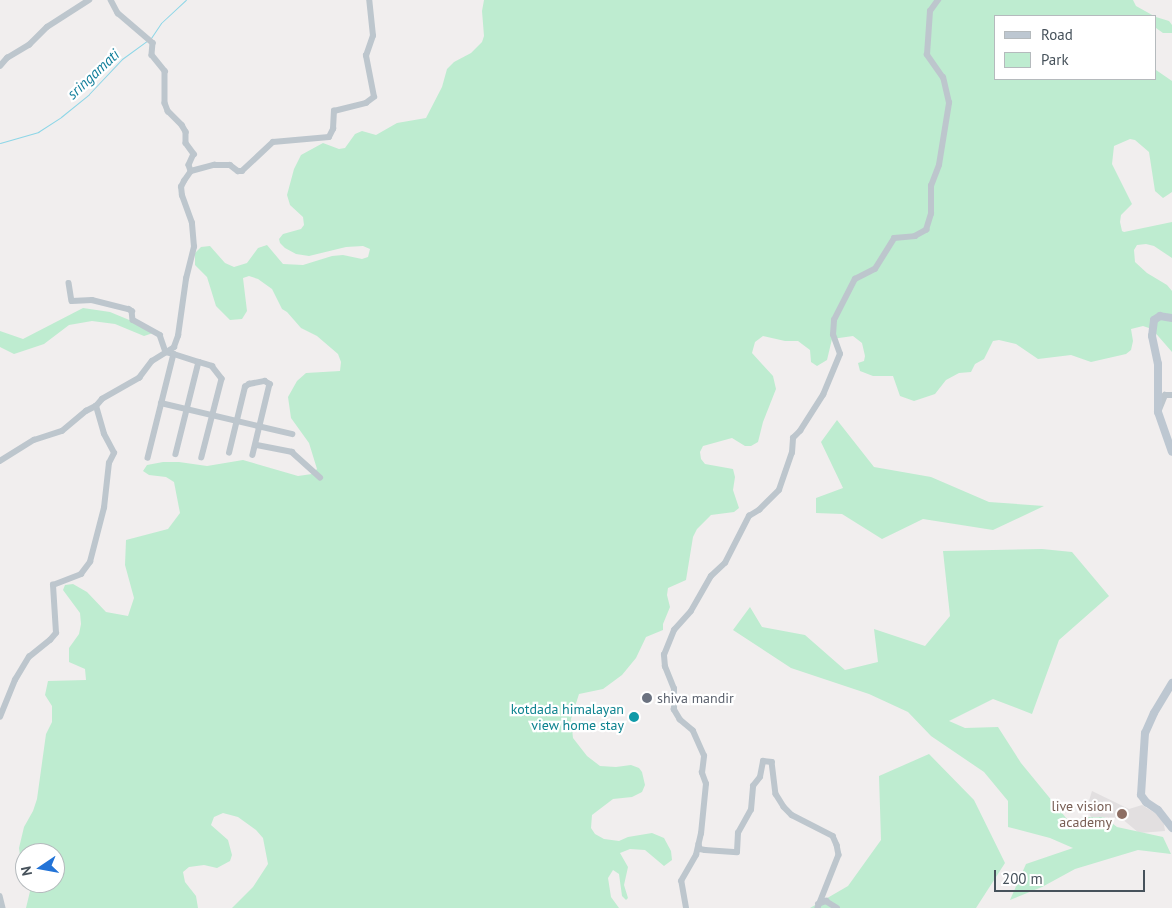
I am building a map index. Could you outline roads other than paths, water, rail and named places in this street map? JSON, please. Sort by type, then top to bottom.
[{"type":"street","points":[[0,66],[7,58],[29,45],[44,30],[90,0]]},
{"type":"street","points":[[111,0],[122,17],[152,43],[152,55],[165,71],[168,111],[182,125],[186,132],[186,144],[194,154],[189,165],[191,171]]},
{"type":"street","points":[[0,462],[34,440],[62,431],[86,411],[96,406],[102,399],[131,384],[152,361],[174,347],[178,336],[186,279],[194,247],[193,228],[184,204],[181,187],[191,171],[225,164],[242,170],[273,142],[329,137],[333,129],[334,111],[366,103],[374,97],[366,56],[373,36],[369,0]]},
{"type":"street","points":[[686,908],[681,881],[696,855],[699,842],[706,784],[702,773],[704,756],[693,731],[680,720],[674,710],[674,689],[665,667],[664,655],[674,630],[691,611],[711,576],[725,563],[748,516],[758,510],[779,490],[792,453],[793,438],[800,431],[823,396],[840,354],[834,335],[834,320],[855,279],[875,269],[894,238],[915,236],[926,230],[931,214],[931,186],[938,165],[949,103],[943,78],[927,55],[930,11],[938,0]]},
{"type":"street","points":[[69,283],[72,301],[92,300],[132,310],[133,320],[160,335],[166,352]]},
{"type":"street","points":[[1172,318],[1160,316],[1152,324],[1152,336],[1158,364],[1158,412],[1172,452]]},
{"type":"street","points":[[166,352],[212,366],[222,379],[202,457]]},
{"type":"street","points":[[148,458],[174,354]]},
{"type":"street","points":[[176,454],[198,362]]},
{"type":"street","points":[[229,453],[246,387],[249,384],[265,381],[270,384],[257,445],[253,455]]},
{"type":"street","points":[[1158,412],[1165,395],[1172,395]]},
{"type":"street","points":[[161,403],[292,434]]},
{"type":"street","points":[[0,717],[15,680],[29,657],[56,633],[53,585],[81,574],[90,562],[104,508],[109,463],[114,453],[113,447],[104,434],[96,406]]},
{"type":"street","points":[[257,445],[292,452],[320,476]]},
{"type":"street","points":[[1172,684],[1154,713],[1145,733],[1142,795],[1146,802],[1158,810],[1172,828]]},
{"type":"street","points":[[699,842],[700,849],[737,852],[738,833],[751,810],[753,786],[760,777],[763,761],[772,762],[776,794],[784,808],[792,815],[833,836],[838,845],[839,854],[818,906]]},
{"type":"street","points":[[0,896],[3,908]]},
{"type":"street","points":[[818,906],[826,901],[837,908]]},
{"type":"waterway","name":"sringamati","points":[[151,38],[161,23],[186,0]]},
{"type":"waterway","name":"sringamati","points":[[0,143],[38,132],[61,117],[89,94],[122,59],[148,40]]},
{"type":"place","name":"shiva mandir","points":[[647,698]]},
{"type":"place","name":"kotdada himalayan view home stay","points":[[634,717]]},
{"type":"place","name":"live vision academy","points":[[1122,814]]}]
